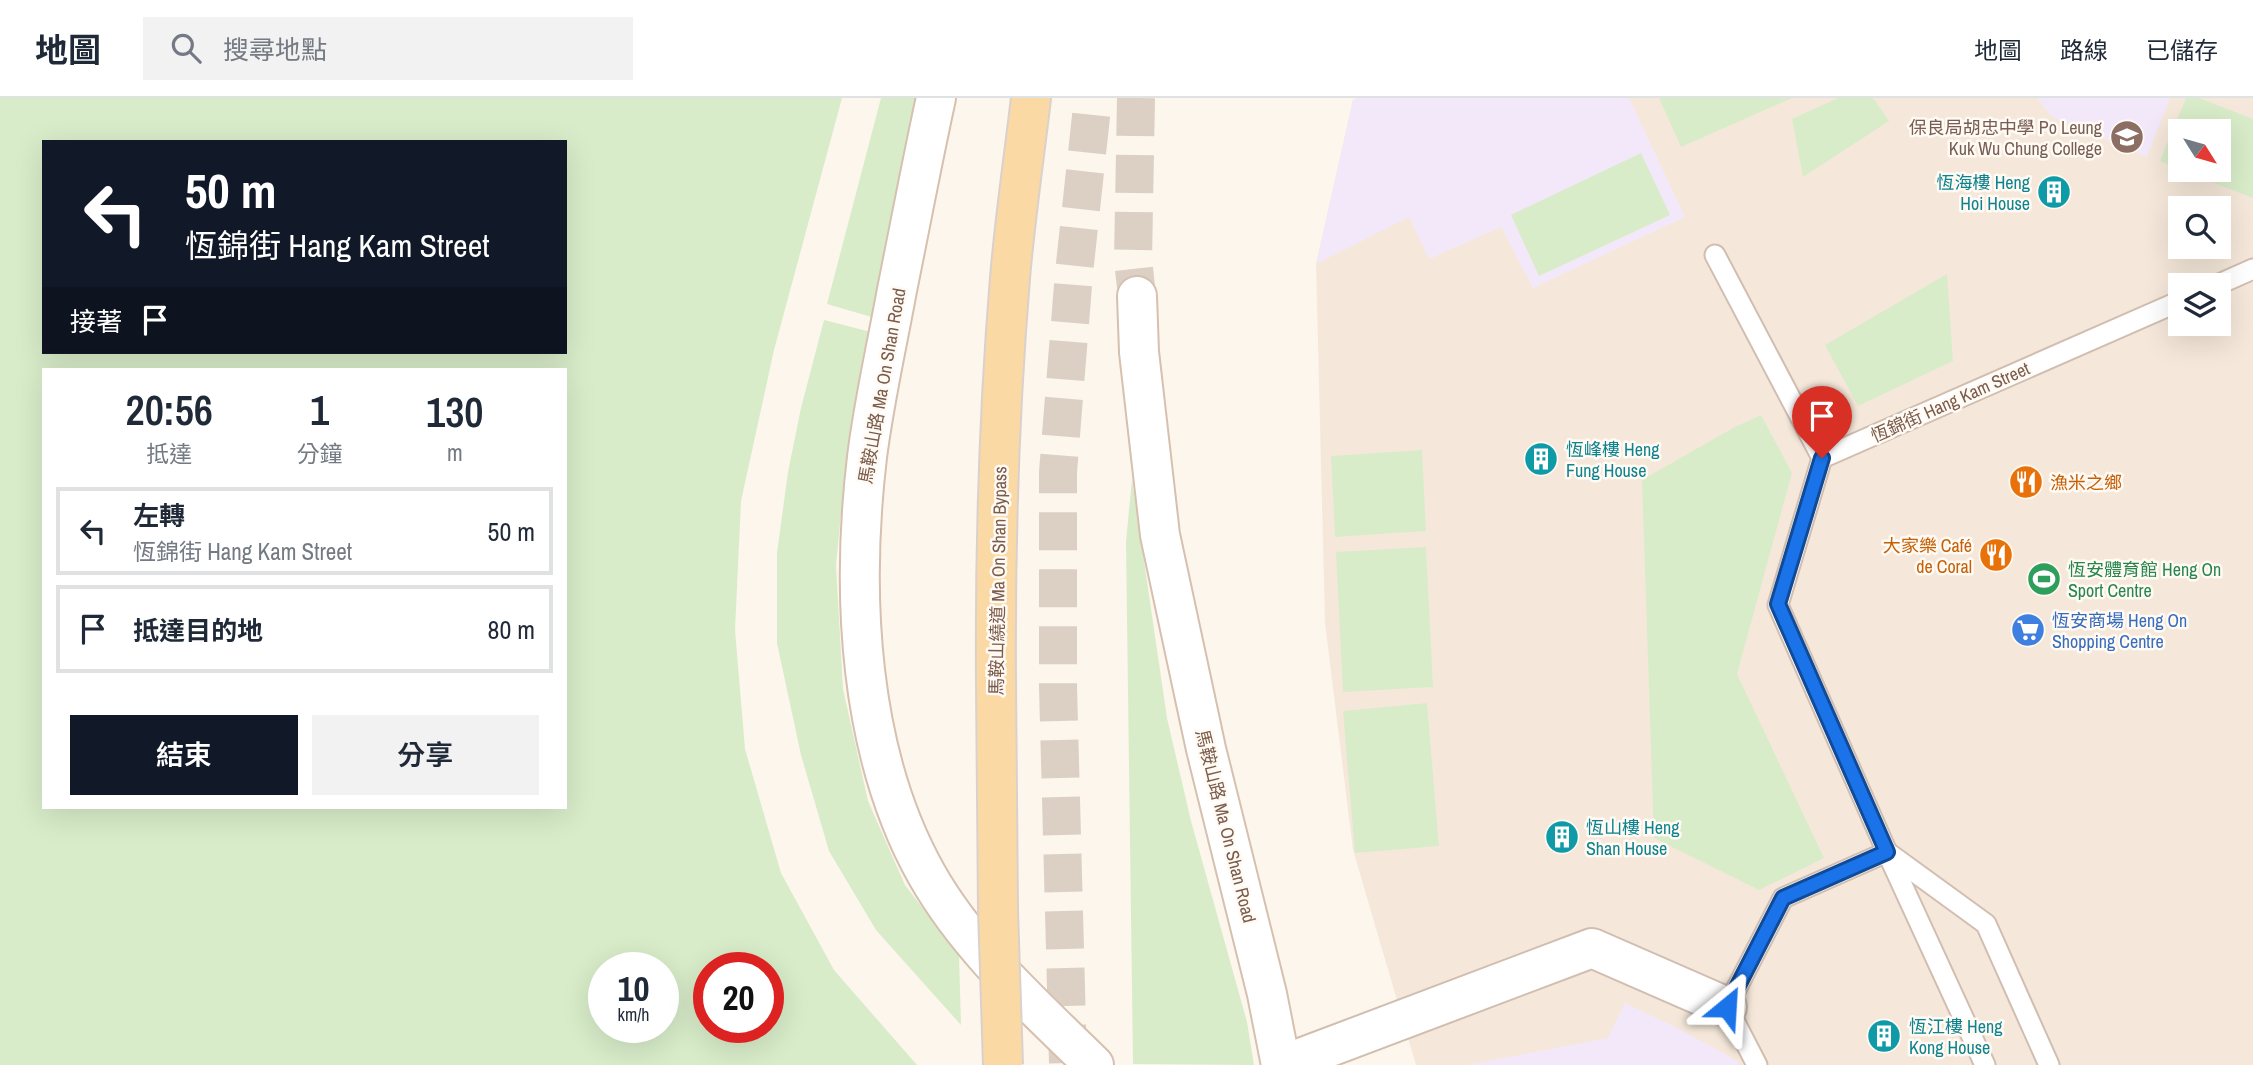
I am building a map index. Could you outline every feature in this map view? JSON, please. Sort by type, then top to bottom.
[{"type":"main road","name":"馬鞍山路 Ma On Shan Road","points":[[936,98],[867,456],[860,550],[860,600],[869,696],[878,747],[891,793],[907,835],[928,876],[961,924],[1019,993],[1094,1065]]},
{"type":"main road","name":"馬鞍山繞道 Ma On Shan Bypass","points":[[1003,1065],[998,910],[995,546],[1010,277],[1031,98]]},
{"type":"main road","name":"馬鞍山路 Ma On Shan Road","points":[[1137,296],[1139,352],[1160,534],[1206,749],[1282,1065]]},
{"type":"main road","points":[[1282,1065],[1591,948],[1727,1007]]},
{"type":"lane","points":[[1715,255],[1822,458],[1778,604],[1887,852],[1985,1065]]},
{"type":"lane","points":[[2231,279],[2253,269]]},
{"type":"lane","name":"恆錦街 Hang Kam Street","points":[[1822,458],[2168,306]]},
{"type":"lane","points":[[1757,1065],[1727,1007],[1783,898],[1887,852]]},
{"type":"lane","points":[[1887,852],[1986,924],[2049,1065]]},
{"type":"shaded area","points":[[1358,98],[2253,98],[2253,1065],[1416,1065],[1353,850],[1325,623],[1316,264],[1353,100]]},
{"type":"shaded area","points":[[1629,98],[1685,217],[1533,288],[1501,227],[1429,259],[1409,217],[1316,264],[1353,100]]},
{"type":"shaded area","name":"保良局胡忠中學 Po Leung Kuk Wu Chung College","points":[[2037,98],[2170,98],[2147,157],[2052,117]]},
{"type":"shaded area","points":[[1625,1003],[1739,1062],[1737,1065],[1468,1065],[1608,1038]]},
{"type":"green space","points":[[0,98],[842,98],[774,350],[741,501],[735,630],[745,749],[781,873],[834,970],[917,1065],[0,1065]]},
{"type":"green space","points":[[881,98],[919,98],[875,318],[827,304]]},
{"type":"green space","points":[[1659,98],[1792,98],[1681,147]]},
{"type":"green space","points":[[1838,98],[1873,98],[1889,121],[1803,177],[1792,119]]},
{"type":"green space","points":[[2186,98],[2199,98],[2253,119],[2253,198],[2212,182],[2231,182],[2231,119],[2177,119]]},
{"type":"green space","points":[[2168,142],[2168,164],[2160,161]]},
{"type":"green space","points":[[1641,153],[1670,215],[1539,276],[1511,215]]},
{"type":"green space","points":[[1947,274],[1953,361],[1858,406],[1825,345]]},
{"type":"green space","points":[[824,320],[871,332],[848,443],[836,565],[843,689],[868,801],[905,885],[959,956],[961,1025],[876,930],[829,851],[801,755],[777,643],[777,553],[788,472]]},
{"type":"green space","points":[[1761,415],[1792,473],[1737,674],[1824,858],[1759,890],[1654,838],[1642,480]]},
{"type":"green space","points":[[1422,450],[1426,531],[1335,537],[1331,456]]},
{"type":"green space","points":[[1132,479],[1167,718],[1191,821],[1247,1022],[1254,1065],[1133,1064],[1126,542]]},
{"type":"green space","points":[[1426,547],[1433,687],[1343,692],[1336,552]]},
{"type":"green space","points":[[1427,703],[1439,846],[1355,853],[1343,711]]},
{"type":"tunnel","points":[[1068,1063],[1058,686],[1058,472],[1074,273],[1093,98]]},
{"type":"tunnel","points":[[1136,98],[1133,260],[1137,296]]},
{"type":"place","name":"保良局胡忠中學 Po Leung Kuk Wu Chung College","points":[[2127,137]]},
{"type":"place","name":"恆海樓 Heng Hoi House","points":[[2054,192]]},
{"type":"place","name":"恆峰樓 Heng Fung House","points":[[1541,459]]},
{"type":"place","name":"漁米之鄉","points":[[2026,482]]},
{"type":"place","name":"大家樂 Café de Coral","points":[[1996,555]]},
{"type":"place","name":"恆安體育館 Heng On Sport Centre","points":[[2044,579]]},
{"type":"place","name":"恆安商場 Heng On Shopping Centre","points":[[2028,630]]},
{"type":"place","name":"恆山樓 Heng Shan House","points":[[1562,837]]},
{"type":"place","name":"恆江樓 Heng Kong House","points":[[1884,1036]]},
{"type":"route","points":[[1727,1007],[1783,898],[1887,852],[1778,604],[1822,458]]}]
